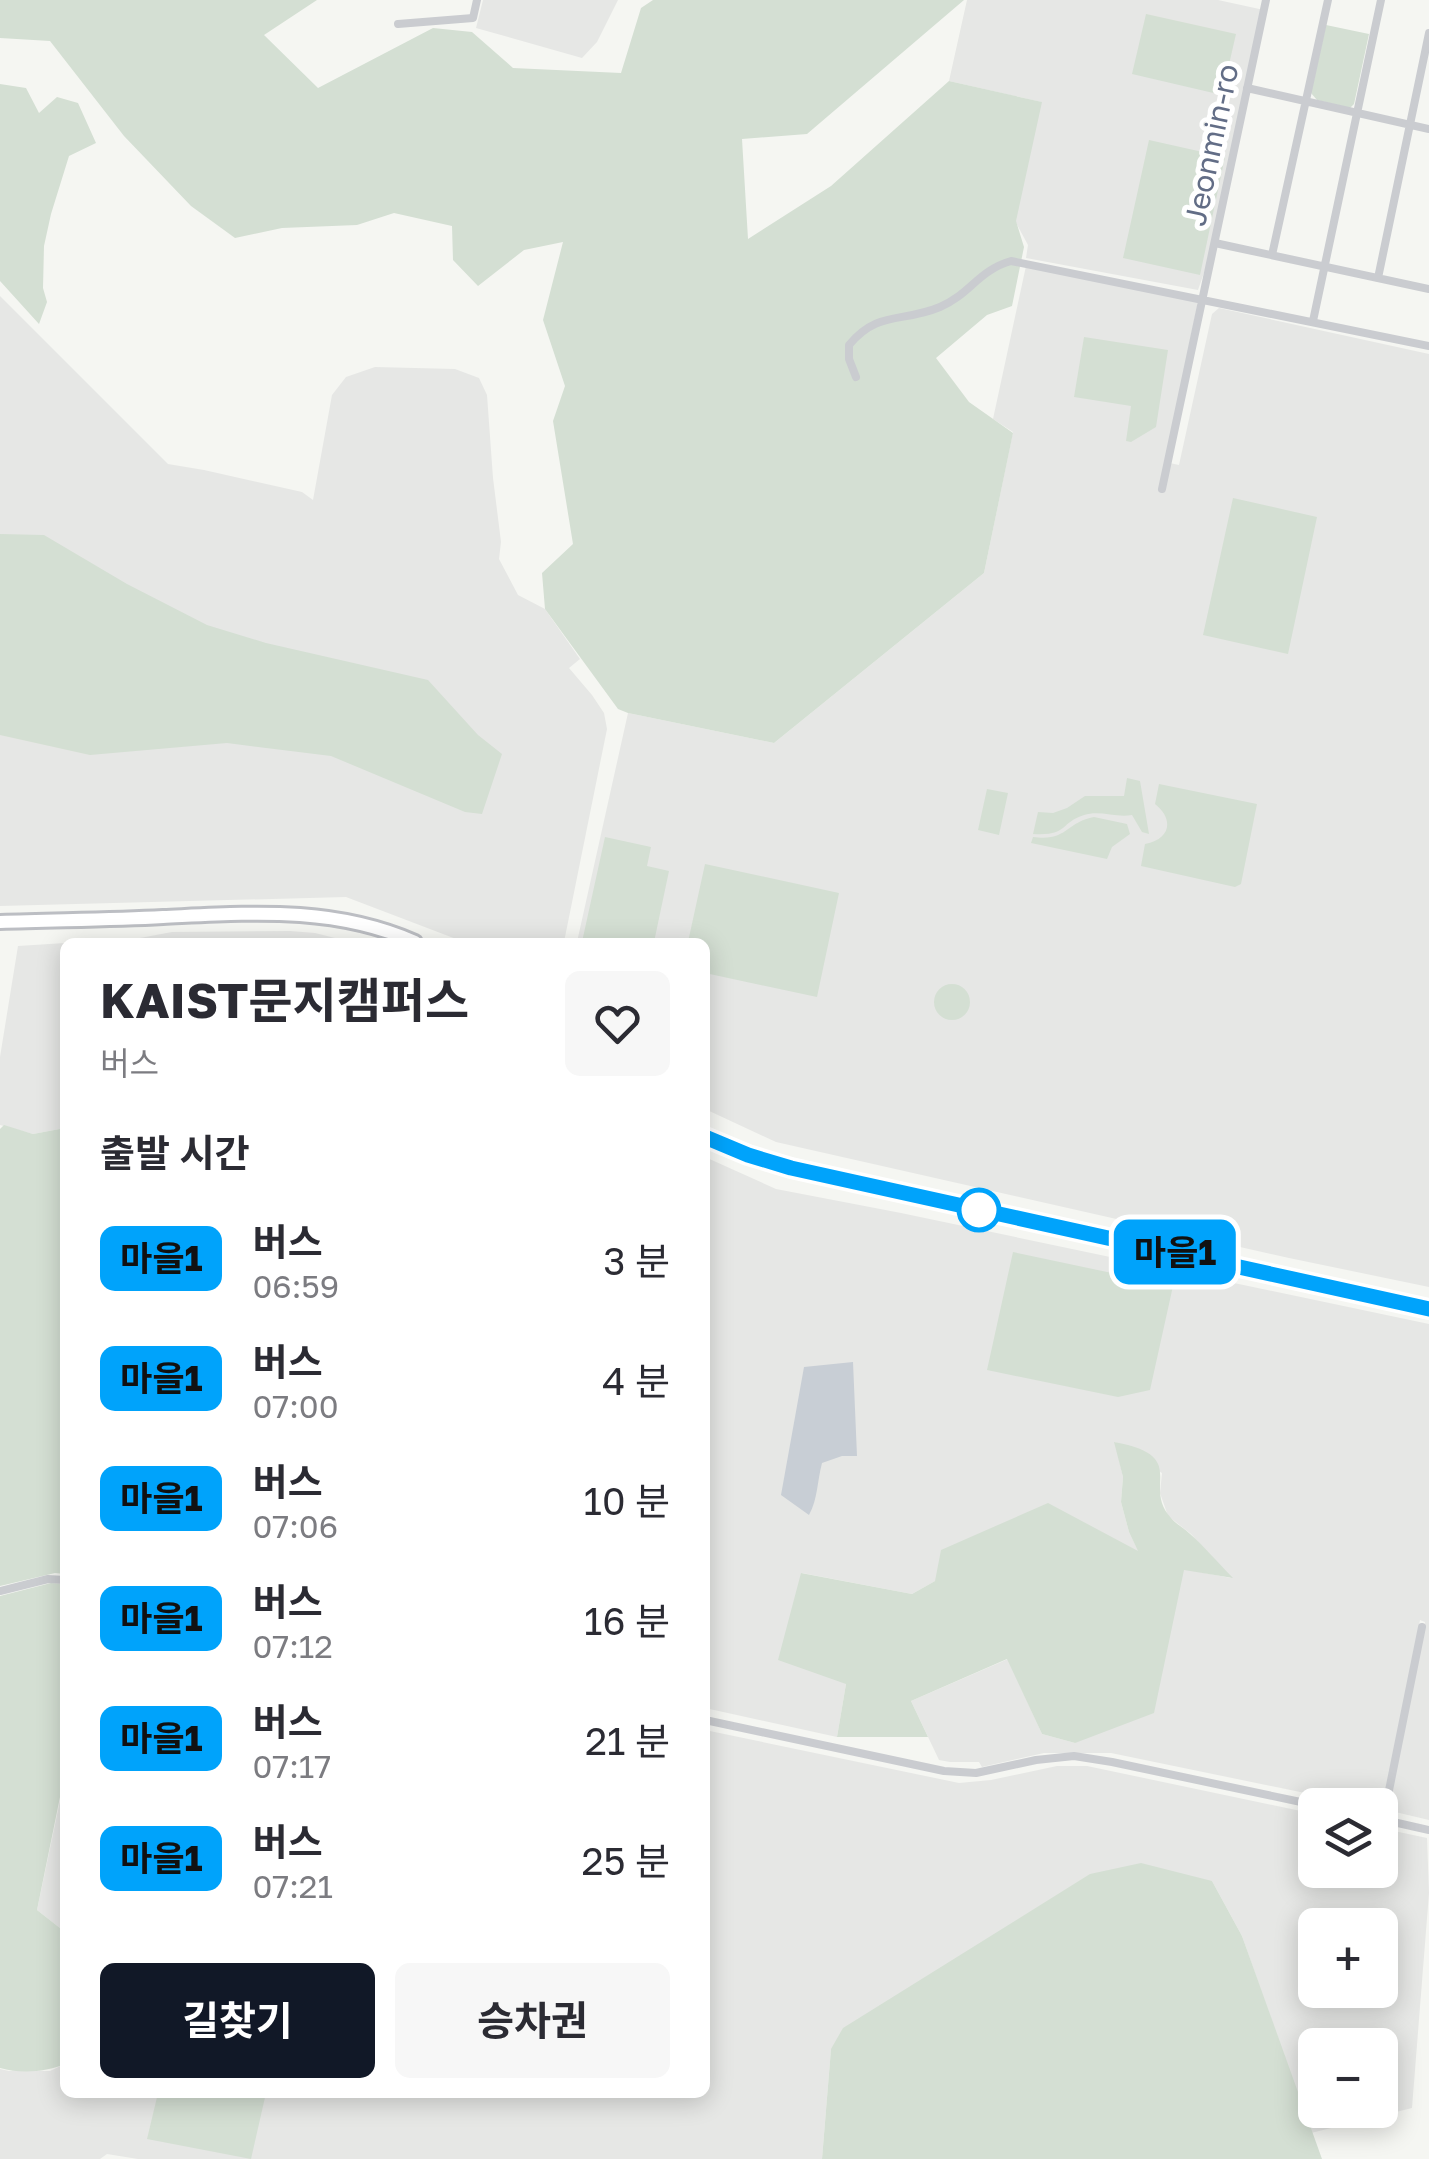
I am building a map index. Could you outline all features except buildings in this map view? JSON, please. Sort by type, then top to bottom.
[{"type":"main road","points":[[0,922],[302,914],[358,923],[403,938]]},
{"type":"main road","points":[[710,1139],[770,1163],[812,1173],[1429,1309]]},
{"type":"street","points":[[398,24],[473,18],[478,0]]},
{"type":"street","name":"Jeonmin-ro","points":[[1162,488],[1266,0]]},
{"type":"street","points":[[1272,256],[1328,0]]},
{"type":"street","points":[[1313,321],[1381,0]]},
{"type":"street","points":[[1378,278],[1429,33]]},
{"type":"street","points":[[1247,88],[1429,128]]},
{"type":"street","points":[[1214,243],[1429,289]]},
{"type":"street","points":[[856,376],[849,344],[867,326],[941,307],[995,266],[1010,261],[1429,346]]},
{"type":"street","points":[[0,1592],[48,1579],[60,1580]]},
{"type":"street","points":[[1388,1788],[1422,1626]]},
{"type":"street","points":[[710,1721],[944,1772],[976,1773],[1074,1756],[1298,1801]]},
{"type":"street","points":[[1398,1823],[1429,1830]]},
{"type":"shaded area","points":[[0,0],[317,0],[264,35],[318,88],[433,28],[472,32],[513,68],[621,73],[641,8],[653,0],[964,0],[807,134],[742,139],[748,239],[831,186],[949,81],[1042,102],[1016,221],[1024,247],[1012,306],[987,315],[936,358],[969,402],[1013,433],[984,573],[774,743],[618,709],[545,609],[542,573],[573,544],[553,421],[565,386],[543,320],[563,242],[524,250],[478,286],[453,260],[452,226],[394,213],[357,225],[282,228],[235,238],[191,206],[124,136],[50,41],[0,38]]},
{"type":"shaded area","points":[[483,0],[618,0],[597,42],[582,58],[476,28]]},
{"type":"shaded area","points":[[967,0],[1218,0],[1264,10],[1214,244],[1198,290],[1026,258],[1028,245],[1015,221],[1041,102],[949,81]]},
{"type":"shaded area","points":[[1146,14],[1236,34],[1222,95],[1132,74]]},
{"type":"shaded area","points":[[1326,25],[1369,34],[1350,108],[1317,100],[1311,93]]},
{"type":"shaded area","points":[[0,84],[26,88],[39,113],[57,97],[78,103],[96,143],[69,156],[44,246],[43,288],[47,302],[39,324],[0,281]]},
{"type":"shaded area","points":[[1149,140],[1225,157],[1200,275],[1123,258]]},
{"type":"shaded area","points":[[1026,266],[1198,302],[1165,462],[1179,465],[1212,314],[1219,308],[1429,354],[1429,1287],[776,1142],[710,1111],[710,938],[578,938],[628,713],[774,743],[984,573],[1013,432],[993,419]]},
{"type":"shaded area","points":[[0,296],[168,464],[302,492],[313,500],[332,395],[346,377],[375,367],[455,369],[479,378],[487,395],[501,542],[499,559],[518,595],[545,609],[580,659],[569,668],[604,713],[607,729],[565,938],[454,938],[346,897],[0,906]]},
{"type":"shaded area","points":[[1084,337],[1168,350],[1156,427],[1131,442],[1126,441],[1131,406],[1074,397]]},
{"type":"shaded area","points":[[1233,498],[1317,517],[1288,654],[1203,635]]},
{"type":"shaded area","points":[[0,534],[44,535],[207,625],[266,643],[428,680],[478,735],[502,754],[482,814],[465,812],[331,756],[227,743],[90,755],[0,735]]},
{"type":"shaded area","points":[[1127,778],[1140,781],[1149,834],[1142,832],[1132,815],[1096,813],[1076,818],[1053,833],[1033,834],[1038,812],[1053,813],[1085,796],[1124,796]]},
{"type":"shaded area","points":[[1159,784],[1257,804],[1241,884],[1235,887],[1141,866],[1145,844],[1160,838],[1167,828],[1165,816],[1155,804]]},
{"type":"shaded area","points":[[987,789],[1008,793],[999,835],[978,830]]},
{"type":"shaded area","points":[[1094,817],[1127,824],[1130,834],[1112,847],[1107,859],[1031,843],[1033,837],[1053,837]]},
{"type":"shaded area","points":[[605,837],[651,847],[647,866],[669,871],[655,938],[583,938]]},
{"type":"shaded area","points":[[705,864],[839,893],[817,997],[710,974],[710,938],[689,938]]},
{"type":"shaded area","points":[[290,931],[335,938],[140,938],[172,932]]},
{"type":"shaded area","points":[[60,943],[60,1129],[33,1134],[0,1125],[0,1057],[18,946]]},
{"type":"shaded area","points":[[952,984],[965,989],[970,1002],[965,1015],[952,1020],[939,1015],[934,1002],[939,989]]},
{"type":"shaded area","points":[[4,1125],[33,1134],[60,1129],[60,1574],[0,1586],[0,1129]]},
{"type":"shaded area","points":[[710,1159],[776,1189],[1429,1324],[1429,1820],[1398,1813],[1398,1788],[1392,1788],[1425,1622],[1420,1620],[1387,1788],[1298,1788],[1298,1792],[1111,1753],[1044,1753],[982,1767],[979,1762],[939,1760],[911,1701],[1008,1659],[1042,1734],[1075,1743],[1184,1569],[1231,1578],[1191,1534],[1168,1516],[1160,1493],[1162,1473],[1115,1442],[1123,1477],[1121,1502],[1139,1552],[935,1581],[912,1594],[802,1573],[846,1684],[837,1737],[710,1709]]},
{"type":"shaded area","points":[[1013,1252],[1173,1286],[1150,1390],[1118,1397],[987,1370]]},
{"type":"shaded area","points":[[853,1362],[857,1456],[822,1463],[809,1515],[781,1495],[804,1367]]},
{"type":"shaded area","points":[[1114,1442],[1151,1455],[1158,1464],[1163,1506],[1171,1518],[1233,1578],[1184,1570],[1154,1713],[1075,1743],[1042,1734],[1007,1659],[911,1701],[928,1737],[837,1737],[846,1684],[778,1660],[801,1573],[912,1594],[935,1581],[941,1550],[1048,1503],[1138,1551],[1121,1502],[1123,1477]]},
{"type":"shaded area","points":[[60,1584],[60,1797],[37,1910],[60,1928],[60,2065],[42,2070],[0,2068],[0,1596]]},
{"type":"shaded area","points":[[710,1731],[959,1783],[1057,1766],[1087,1766],[1298,1810],[1298,1888],[1398,1888],[1398,1832],[1427,1838],[1429,1893],[1412,2108],[1398,2111],[1398,2028],[1298,2028],[1298,2096],[1242,1936],[1212,1881],[831,2049],[822,2159],[138,2159],[107,2154],[100,2159],[0,2159],[0,2069],[50,2071],[60,2066],[60,2098],[710,2098]]},
{"type":"shaded area","points":[[60,1801],[60,1928],[37,1910]]},
{"type":"shaded area","points":[[1141,1863],[1212,1881],[1242,1936],[1298,2092],[1298,2128],[1311,2128],[1322,2159],[822,2159],[831,2049],[843,2028],[1090,1874]]},
{"type":"shaded area","points":[[157,2098],[265,2098],[251,2159],[147,2139]]},
{"type":"bus line","name":"마을1","points":[[710,1139],[791,1168],[1429,1309]]}]
